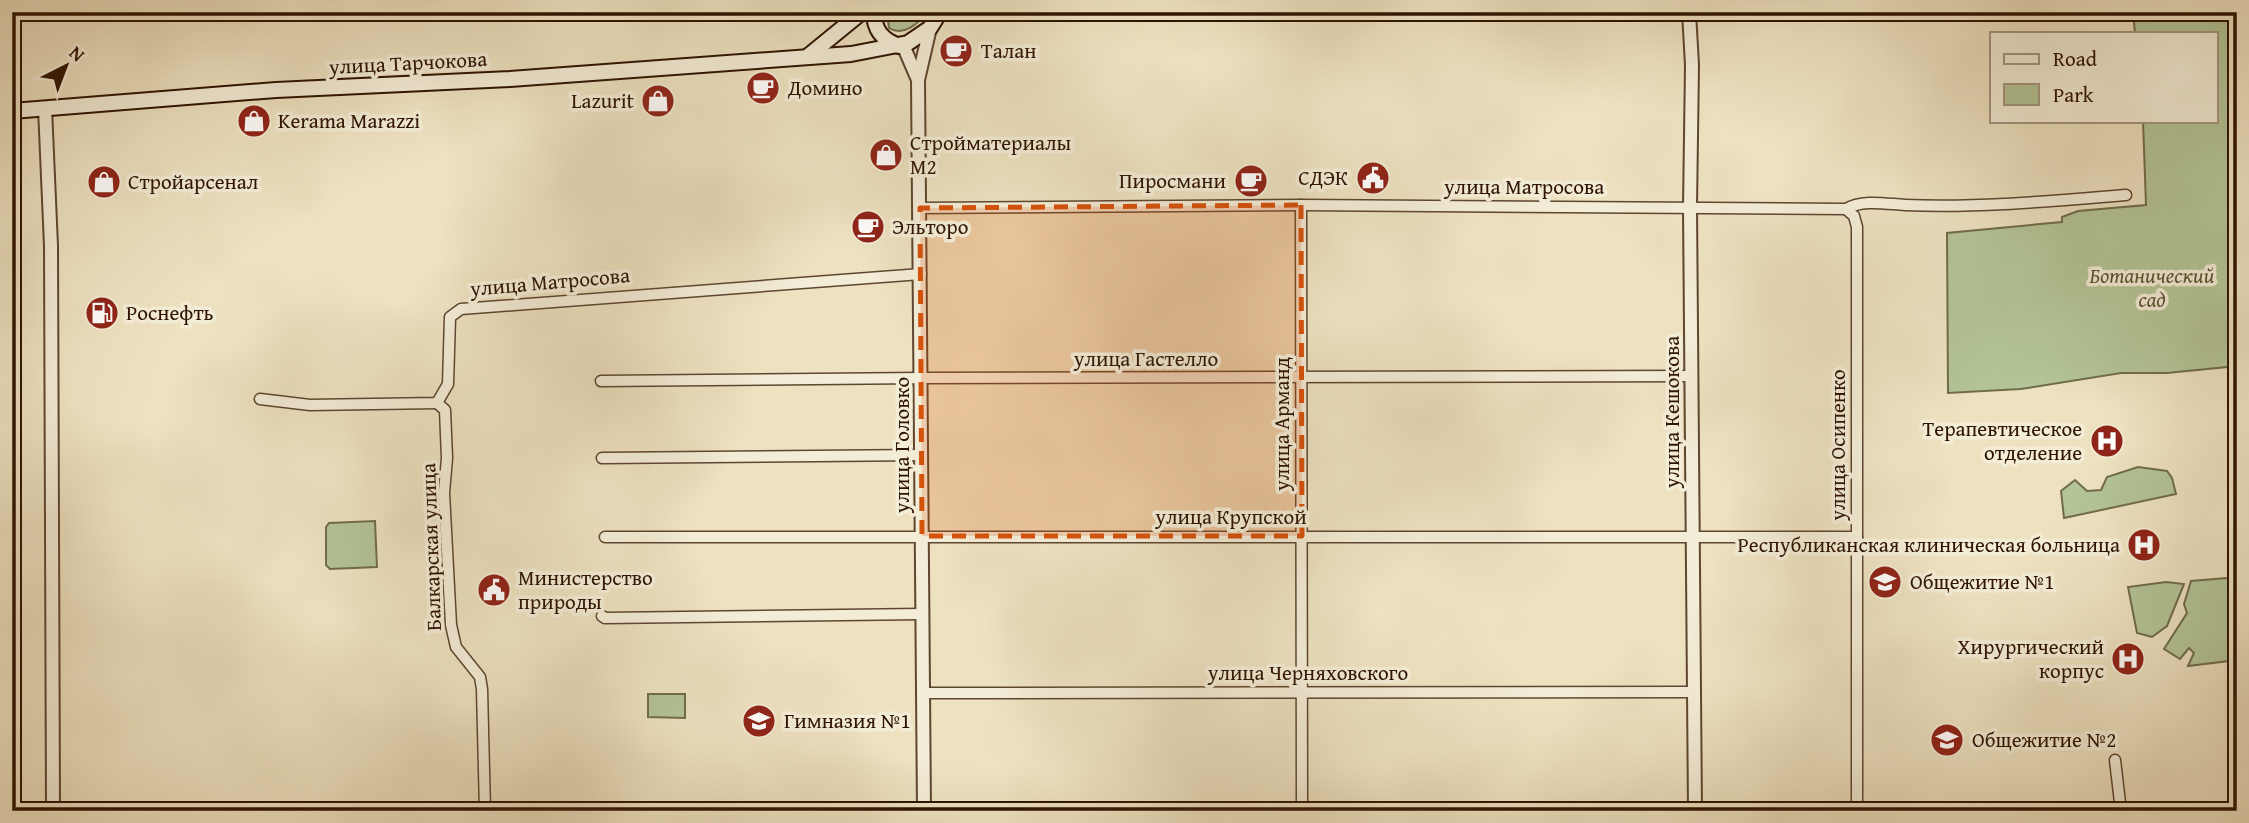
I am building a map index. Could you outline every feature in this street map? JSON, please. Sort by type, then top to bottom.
[{"type":"main road","points":[[806,57],[862,12]]},
{"type":"main road","points":[[874,12],[877,32],[887,41],[901,45],[916,39],[930,28],[940,12]]},
{"type":"main road","name":"улица Тарчокова","points":[[12,111],[276,90],[510,79],[850,54],[901,45]]},
{"type":"street","name":"улица Кешокова","points":[[1689,12],[1692,65],[1690,207],[1695,811]]},
{"type":"street","points":[[918,80],[930,28]]},
{"type":"street","points":[[901,45],[918,80]]},
{"type":"street","name":"улица Головко","points":[[918,80],[924,811]]},
{"type":"street","points":[[45,108],[51,246],[53,811]]},
{"type":"street","name":"улица Матросова","points":[[920,208],[1300,205],[1846,209],[1861,204],[1944,207],[2010,205],[2126,195]]},
{"type":"street","name":"улица Арманд","points":[[1300,205],[1302,811]]},
{"type":"street","name":"улица Осипенко","points":[[1846,209],[1854,216],[1857,227],[1857,811]]},
{"type":"street","name":"улица Матросова","points":[[437,403],[447,384],[450,317],[461,309],[921,274]]},
{"type":"street","name":"улица Гастелло","points":[[601,381],[1692,376]]},
{"type":"street","points":[[261,399],[310,405],[437,403]]},
{"type":"street","name":"Балкарская улица","points":[[437,403],[446,410],[447,458],[444,492],[451,625],[456,647],[480,677],[485,811]]},
{"type":"street","points":[[603,458],[922,455]]},
{"type":"street","name":"улица Крупской","points":[[605,537],[1857,537]]},
{"type":"street","points":[[602,616],[922,614]]},
{"type":"street","name":"улица Черняховского","points":[[923,693],[1693,692]]},
{"type":"street","points":[[2115,760],[2121,811]]},
{"type":"highlighted area","points":[[1301,205],[1302,536],[922,536],[920,208]]},
{"type":"green space","points":[[887,12],[927,12],[915,25],[900,31],[889,28]]},
{"type":"green space","name":"Ботанический сад","points":[[2133,12],[2237,12],[2237,366],[2167,373],[2121,373],[2021,389],[1948,393],[1947,233],[2062,222],[2062,217],[2078,211],[2146,205],[2143,122],[2218,122],[2218,32],[2135,32]]},
{"type":"green space","points":[[2138,467],[2167,471],[2172,478],[2176,494],[2064,518],[2061,491],[2075,480],[2087,491],[2101,490],[2107,477]]},
{"type":"green space","points":[[375,521],[377,567],[330,569],[326,565],[326,527],[329,523]]},
{"type":"green space","points":[[2227,578],[2235,583],[2237,660],[2188,666],[2194,653],[2189,648],[2180,659],[2164,649],[2187,613],[2184,604],[2191,581]]},
{"type":"green space","points":[[2166,582],[2184,584],[2167,626],[2152,637],[2137,633],[2128,587]]},
{"type":"green space","points":[[648,694],[685,694],[685,718],[648,717]]},
{"type":"place","name":"Талан","points":[[956,51]]},
{"type":"place","name":"Домино","points":[[763,88]]},
{"type":"place","name":"Lazurit","points":[[658,101]]},
{"type":"place","name":"Kerama Marazzi","points":[[254,121]]},
{"type":"place","name":"Стройматериалы М2","points":[[886,155]]},
{"type":"place","name":"СДЭК","points":[[1373,178]]},
{"type":"place","name":"Пиросмани","points":[[1251,181]]},
{"type":"place","name":"Стройарсенал","points":[[104,182]]},
{"type":"place","name":"Эльторо","points":[[868,227]]},
{"type":"place","name":"Роснефть","points":[[102,313]]},
{"type":"place","name":"Терапевтическое отделение","points":[[2107,441]]},
{"type":"place","name":"Республиканская клиническая больница","points":[[2144,545]]},
{"type":"place","name":"Общежитие №1","points":[[1885,582]]},
{"type":"place","name":"Министерство природы","points":[[494,590]]},
{"type":"place","name":"Хирургический корпус","points":[[2128,659]]},
{"type":"place","name":"Гимназия №1","points":[[759,721]]},
{"type":"place","name":"Общежитие №2","points":[[1947,740]]}]
